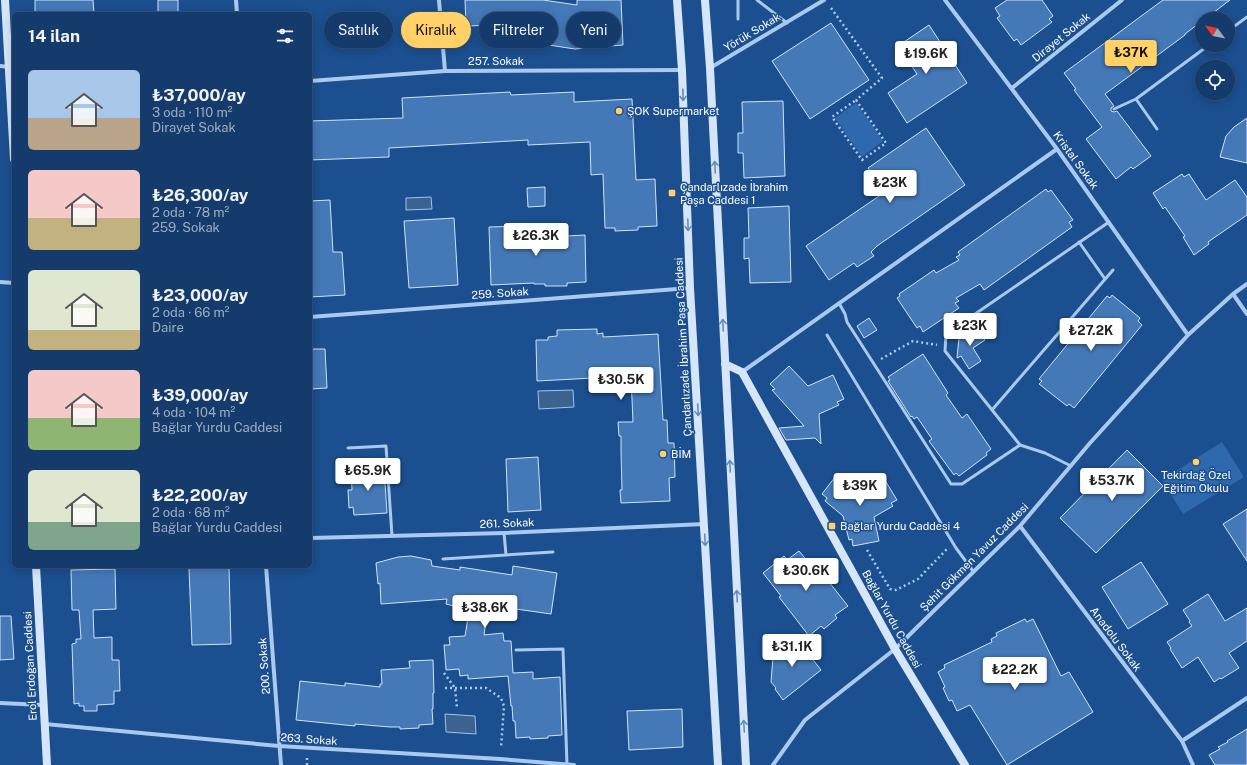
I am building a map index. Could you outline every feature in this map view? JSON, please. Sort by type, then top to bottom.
[{"type":"main road","points":[[5,0],[12,122]]},
{"type":"main road","name":"Çandarlızade İbrahim Paşa Caddesi","points":[[677,0],[682,70],[690,288],[718,765]]},
{"type":"main road","points":[[705,0],[710,68],[746,765]]},
{"type":"main road","points":[[725,364],[742,372]]},
{"type":"main road","name":"Bağlar Yurdu Caddesi","points":[[742,372],[895,649],[965,765]]},
{"type":"main road","name":"Erol Erdoğan Caddesi","points":[[36,568],[47,765]]},
{"type":"street","points":[[236,0],[237,12]]},
{"type":"street","points":[[439,0],[445,71]]},
{"type":"street","name":"Yörük Sokak","points":[[710,68],[824,0]]},
{"type":"street","name":"Kristal Sokak","points":[[945,0],[1057,149],[1188,335]]},
{"type":"street","name":"Dirayet Sokak","points":[[1012,88],[1122,0]]},
{"type":"street","points":[[0,66],[9,67]]},
{"type":"street","name":"257. Sokak","points":[[312,81],[445,71],[682,70]]},
{"type":"street","points":[[742,372],[1057,149]]},
{"type":"street","points":[[0,282],[12,283]]},
{"type":"street","name":"Şehit Gökmen Yavuz Caddesi","points":[[773,765],[805,720],[895,649],[1020,526],[1071,466],[1188,335],[1233,294],[1247,284]]},
{"type":"street","name":"259. Sokak","points":[[312,317],[690,288]]},
{"type":"street","points":[[1233,294],[1247,314]]},
{"type":"street","name":"261. Sokak","points":[[312,538],[504,533],[705,524]]},
{"type":"street","name":"Anadolu Sokak","points":[[1020,526],[1182,740],[1194,765]]},
{"type":"street","name":"200. Sokak","points":[[266,568],[281,765]]},
{"type":"street","points":[[1182,740],[1247,698]]},
{"type":"street","points":[[0,703],[43,705]]},
{"type":"street","name":"263. Sokak","points":[[44,724],[279,746],[500,759],[574,765]]},
{"type":"lane","points":[[738,0],[738,18]]},
{"type":"lane","points":[[757,0],[787,22]]},
{"type":"lane","points":[[1235,26],[1247,17]]},
{"type":"lane","points":[[1114,109],[1136,99],[1200,52]]},
{"type":"lane","points":[[1136,99],[1157,129]]},
{"type":"lane","points":[[1071,466],[1044,453],[1020,445],[944,351],[946,334],[1109,222]]},
{"type":"lane","points":[[1079,242],[1105,279]]},
{"type":"lane","points":[[992,410],[1113,270]]},
{"type":"lane","points":[[839,303],[845,314],[847,322],[951,484],[962,484],[1020,445]]},
{"type":"lane","points":[[827,335],[952,543],[973,571]]},
{"type":"lane","points":[[348,448],[386,446],[392,536]]},
{"type":"lane","points":[[504,533],[506,555]]},
{"type":"lane","points":[[443,560],[553,552]]},
{"type":"lane","points":[[516,650],[563,650],[567,765]]},
{"type":"path","points":[[830,6],[882,78],[856,100],[832,117],[862,160],[886,143],[856,100]]},
{"type":"path","points":[[874,364],[913,341],[945,347]]},
{"type":"path","points":[[867,550],[890,589],[896,590],[918,579],[952,543]]},
{"type":"path","points":[[444,673],[455,688],[457,708]]},
{"type":"path","points":[[445,688],[486,688],[501,698],[504,706],[500,759]]},
{"type":"shaded area","points":[[856,103],[883,141],[862,157],[835,118]]},
{"type":"shaded area","points":[[431,197],[432,209],[406,210],[406,198]]},
{"type":"shaded area","points":[[573,390],[574,407],[539,409],[538,391]]},
{"type":"shaded area","points":[[1222,442],[1244,477],[1183,514],[1162,480]]},
{"type":"shaded area","points":[[445,714],[475,716],[476,734],[446,732]]},
{"type":"building","points":[[35,0],[93,0],[94,12],[35,12]]},
{"type":"building","points":[[158,0],[178,0],[178,12],[158,12]]},
{"type":"building","points":[[465,0],[543,0],[577,5],[577,0],[621,0],[623,45],[621,45],[621,12],[566,12],[566,48],[558,46],[558,12],[479,12],[479,26],[471,26],[471,12],[465,12]]},
{"type":"building","points":[[1007,0],[1042,0],[1053,16],[1049,19],[1052,22],[1021,45],[1017,39],[1014,41],[997,18],[1000,16],[995,8]]},
{"type":"building","points":[[1163,0],[1230,0],[1214,12],[1195,12],[1195,26],[1105,94],[1114,106],[1111,108],[1111,111],[1117,111],[1151,156],[1133,169],[1131,167],[1116,179],[1086,139],[1102,127],[1074,90],[1076,89],[1064,73]]},
{"type":"building","points":[[831,23],[869,80],[810,119],[772,61]]},
{"type":"building","points":[[929,25],[967,83],[907,123],[888,93],[917,74],[898,46]]},
{"type":"building","points":[[510,92],[511,95],[574,92],[574,102],[632,99],[636,180],[655,179],[657,226],[638,227],[638,230],[615,231],[615,228],[605,228],[603,174],[591,175],[590,142],[528,145],[528,140],[389,148],[389,157],[312,160],[312,121],[403,118],[402,98]]},
{"type":"building","points":[[783,101],[785,176],[744,178],[743,153],[738,153],[738,133],[743,133],[742,102]]},
{"type":"building","points":[[1247,118],[1247,163],[1220,157],[1226,136],[1234,127]]},
{"type":"building","points":[[926,128],[965,185],[877,246],[871,252],[874,256],[857,267],[854,263],[829,280],[806,246],[885,192],[868,168]]},
{"type":"building","points":[[1182,174],[1184,177],[1189,174],[1206,200],[1235,180],[1247,197],[1247,215],[1208,242],[1209,244],[1194,255],[1183,237],[1185,236],[1165,207],[1163,209],[1153,193]]},
{"type":"building","points":[[545,187],[545,206],[528,207],[527,188]]},
{"type":"building","points":[[1046,189],[1048,192],[1051,190],[1073,220],[1069,222],[1072,227],[984,290],[980,284],[956,298],[959,301],[955,303],[959,308],[923,332],[920,326],[917,328],[897,298],[900,296],[899,294],[934,270],[936,273],[959,260],[956,257],[960,255],[958,252]]},
{"type":"building","points":[[330,200],[333,252],[342,252],[345,295],[312,297],[312,201]]},
{"type":"building","points":[[789,206],[791,282],[750,283],[749,258],[744,259],[744,238],[749,238],[748,208]]},
{"type":"building","points":[[454,218],[458,285],[409,288],[404,221]]},
{"type":"building","points":[[522,226],[522,233],[565,232],[566,236],[585,235],[586,282],[567,283],[567,286],[545,286],[545,284],[534,283],[491,285],[489,227]]},
{"type":"building","points":[[1112,295],[1140,318],[1138,321],[1142,325],[1074,408],[1069,404],[1067,406],[1039,384],[1042,381],[1039,379],[1107,296],[1110,298]]},
{"type":"building","points":[[869,318],[877,330],[864,338],[857,326]]},
{"type":"building","points":[[960,328],[965,336],[978,328],[985,340],[973,348],[981,361],[969,369],[961,356],[957,358]]},
{"type":"building","points":[[597,329],[597,334],[603,333],[603,337],[658,334],[663,420],[667,420],[668,443],[674,443],[675,477],[669,478],[670,501],[621,503],[621,436],[619,436],[618,422],[633,422],[631,376],[537,381],[536,340],[548,340],[548,337],[557,336],[557,330]]},
{"type":"building","points":[[312,349],[325,349],[327,388],[312,389]]},
{"type":"building","points":[[923,354],[948,393],[946,395],[962,418],[967,414],[991,449],[986,453],[987,455],[959,476],[956,473],[954,475],[929,441],[932,439],[917,417],[914,419],[912,416],[911,417],[888,381],[890,380],[888,377]]},
{"type":"building","points":[[789,366],[808,386],[833,375],[844,399],[837,402],[839,405],[819,414],[821,444],[815,438],[786,440],[779,428],[804,426],[772,390],[775,389],[770,384]]},
{"type":"building","points":[[1127,450],[1163,486],[1096,553],[1060,518]]},
{"type":"building","points":[[538,457],[541,510],[508,512],[506,459]]},
{"type":"building","points":[[384,468],[387,513],[354,515],[353,507],[349,508],[348,490],[352,490],[351,470]]},
{"type":"building","points":[[838,473],[860,491],[883,477],[897,500],[891,503],[893,506],[874,517],[879,541],[853,546],[852,539],[849,540],[843,516],[825,501],[827,498],[822,494]]},
{"type":"building","points":[[1247,509],[1247,561],[1223,524]]},
{"type":"building","points":[[799,551],[810,564],[813,562],[848,606],[835,615],[837,618],[824,629],[821,626],[809,636],[779,597],[781,596],[763,573],[784,556],[787,560]]},
{"type":"building","points":[[411,556],[431,560],[432,566],[460,570],[460,567],[512,575],[513,566],[557,573],[551,614],[488,605],[484,635],[503,633],[504,641],[511,641],[513,673],[533,672],[533,679],[560,677],[562,735],[548,736],[548,738],[516,738],[508,676],[468,679],[468,675],[460,676],[459,669],[446,670],[444,645],[450,645],[449,637],[465,636],[469,612],[454,609],[454,606],[446,604],[447,599],[381,604],[380,583],[378,584],[376,563],[398,557]]},
{"type":"building","points":[[1141,562],[1168,604],[1128,629],[1102,587]]},
{"type":"building","points":[[189,568],[229,568],[231,644],[192,645]]},
{"type":"building","points":[[115,569],[116,609],[93,610],[94,638],[112,637],[112,660],[119,660],[120,691],[114,691],[114,704],[97,705],[97,711],[84,711],[84,706],[79,706],[79,703],[74,704],[72,644],[76,643],[76,639],[81,639],[79,610],[72,610],[71,570]]},
{"type":"building","points":[[1208,594],[1225,621],[1247,608],[1247,641],[1229,653],[1239,668],[1214,682],[1198,657],[1182,668],[1167,642],[1192,626],[1183,610]]},
{"type":"building","points":[[0,616],[11,616],[14,659],[0,660]]},
{"type":"building","points":[[1025,619],[1027,622],[1033,619],[1061,676],[1069,672],[1093,712],[1007,765],[970,705],[957,711],[952,700],[949,701],[943,688],[945,687],[938,672],[945,668],[944,665],[992,642],[991,639],[997,636],[996,633]]},
{"type":"building","points":[[795,637],[821,670],[783,700],[771,682],[773,657],[779,652],[777,650]]},
{"type":"building","points":[[433,660],[433,724],[419,725],[419,728],[400,729],[400,727],[355,724],[355,726],[296,720],[300,681],[345,686],[345,683],[380,687],[380,684],[382,684],[381,670],[410,668],[409,661]]},
{"type":"building","points":[[682,709],[683,747],[629,750],[627,711]]},
{"type":"building","points":[[1247,729],[1247,765],[1215,765],[1209,755],[1220,749],[1218,747]]},
{"type":"place","name":"ŞOK Supermarket","points":[[619,111]]},
{"type":"place","name":"Çandarlızade İbrahim Paşa Caddesi 1","points":[[672,193]]},
{"type":"place","name":"BİM","points":[[663,454]]},
{"type":"place","name":"Tekirdağ Özel Eğitim Okulu","points":[[1196,462]]},
{"type":"place","name":"Bağlar Yurdu Caddesi 4","points":[[832,526]]}]
